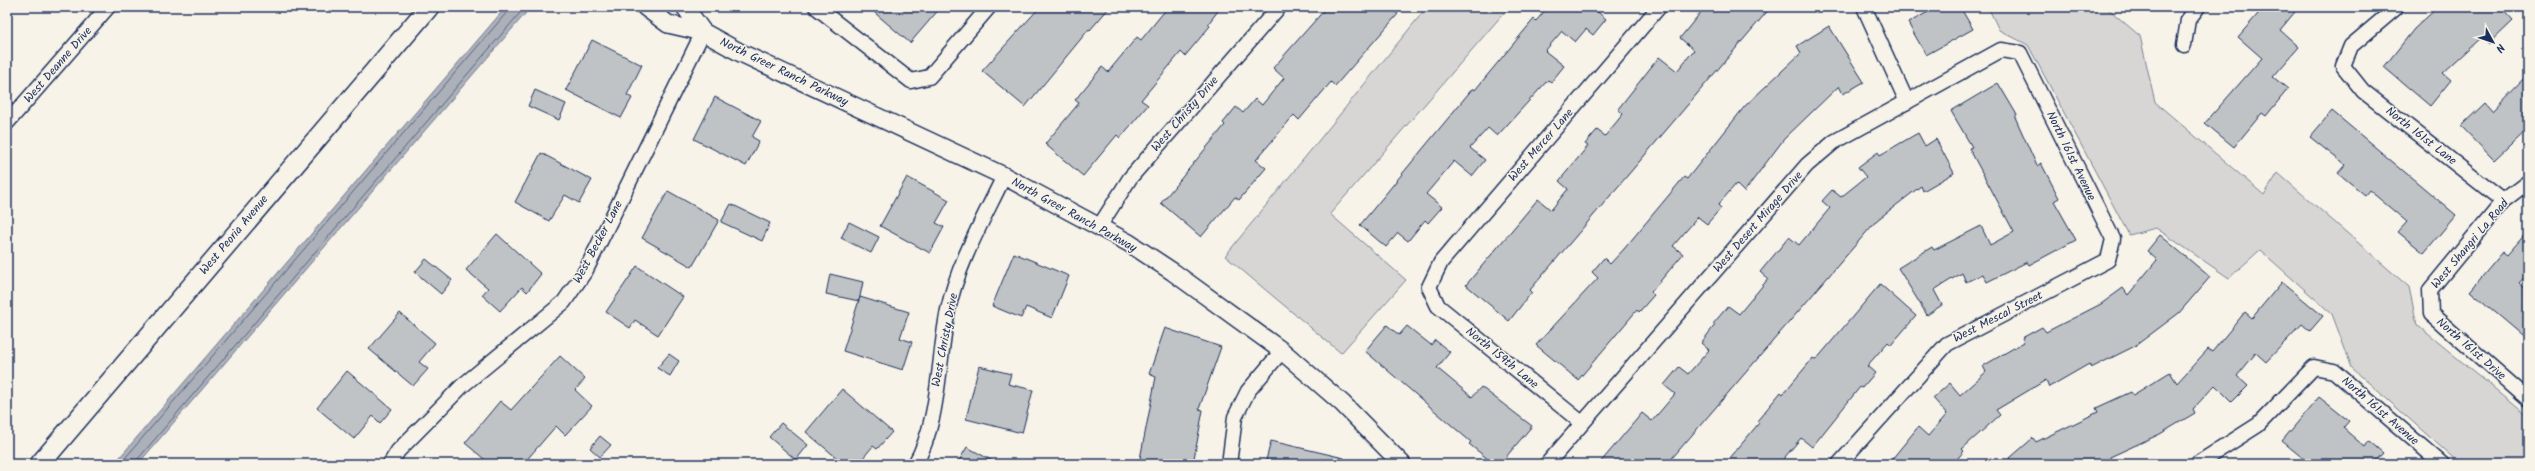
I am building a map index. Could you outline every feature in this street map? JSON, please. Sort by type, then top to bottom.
[{"type":"main road","name":"West Peoria Avenue","points":[[40,464],[429,7]]},
{"type":"street","name":"West Deanne Drive","points":[[7,123],[108,7]]},
{"type":"street","name":"North Greer Ranch Parkway","points":[[645,7],[668,24],[703,32],[741,53],[1004,176],[1099,227],[1173,272],[1282,351],[1342,403],[1402,464]]},
{"type":"street","name":"North Greer Ranch Parkway","points":[[685,7],[703,32]]},
{"type":"street","points":[[816,7],[911,81],[929,78],[989,7]]},
{"type":"street","name":"West Christy Drive","points":[[1099,227],[1130,178],[1279,7]]},
{"type":"street","name":"West Mercer Lane","points":[[1429,287],[1441,262],[1659,7]]},
{"type":"street","points":[[1864,7],[1907,102]]},
{"type":"street","points":[[2184,44],[2188,20],[2198,7]]},
{"type":"street","name":"North 161st Lane","points":[[2397,7],[2351,46],[2343,66],[2363,91],[2504,202]]},
{"type":"street","name":"West Becker Lane","points":[[390,464],[398,451],[462,386],[564,302],[586,270],[703,32]]},
{"type":"street","name":"West Desert Mirage Drive","points":[[1547,464],[1807,165],[1834,142],[2001,50],[2020,53]]},
{"type":"street","name":"North 161st Avenue","points":[[2020,53],[2113,239],[2108,260]]},
{"type":"street","name":"West Christy Drive","points":[[915,464],[930,421],[948,310],[960,270],[1004,176]]},
{"type":"street","name":"West Shangri La Road","points":[[2431,314],[2430,290],[2504,202],[2528,182]]},
{"type":"street","name":"West Mescal Street","points":[[1839,464],[1946,344],[2108,260]]},
{"type":"street","name":"North 159th Lane","points":[[1429,287],[1438,306],[1582,423]]},
{"type":"street","name":"North 161st Drive","points":[[2431,314],[2528,399]]},
{"type":"street","points":[[1229,464],[1235,417],[1248,391],[1282,351]]},
{"type":"street","name":"North 161st Avenue","points":[[2197,464],[2258,425],[2314,367],[2334,371],[2442,464]]},
{"type":"shaded area","points":[[1427,7],[1509,7],[1330,214],[1406,280],[1341,353],[1225,256]]},
{"type":"shaded area","points":[[1988,7],[2106,7],[2140,36],[2155,102],[2264,195],[2278,173],[2409,287],[2417,325],[2528,416],[2528,464],[2460,464],[2352,368],[2332,314],[2260,250],[2229,278],[2156,228],[2129,235],[2028,45],[1999,30]]},
{"type":"water","points":[[506,7],[531,7],[138,464],[114,464]]},
{"type":"building","points":[[868,7],[941,7],[910,43]]},
{"type":"building","points":[[1040,7],[1110,7],[1090,30],[1089,29],[1025,107],[982,71]]},
{"type":"building","points":[[1168,7],[1221,7],[1208,24],[1210,26],[1185,56],[1181,52],[1141,100],[1148,105],[1120,138],[1117,135],[1083,176],[1045,144],[1079,103],[1075,100],[1102,67],[1108,72],[1137,37],[1141,40]]},
{"type":"building","points":[[1327,7],[1389,7],[1398,14],[1335,86],[1331,82],[1299,120],[1294,115],[1256,160],[1266,168],[1239,200],[1235,197],[1201,237],[1161,203],[1225,125],[1223,123],[1236,107],[1243,113],[1255,99],[1262,105],[1284,78],[1273,68]]},
{"type":"building","points":[[1548,7],[1592,7],[1606,19],[1593,35],[1586,29],[1575,42],[1562,31],[1545,51],[1564,66],[1551,82],[1548,80],[1497,136],[1488,128],[1470,148],[1485,160],[1472,176],[1454,161],[1426,194],[1442,207],[1428,223],[1425,220],[1408,241],[1398,233],[1386,247],[1360,225],[1473,88],[1475,90],[1534,19],[1536,21]]},
{"type":"building","points":[[1705,7],[1771,7],[1530,290],[1532,292],[1509,321],[1466,285],[1538,199],[1551,210],[1568,189],[1559,181],[1588,146],[1585,144],[1597,130],[1605,136],[1623,114],[1618,109],[1659,57],[1677,71],[1694,50],[1680,38]]},
{"type":"building","points":[[1937,7],[1960,7],[1973,29],[1926,55],[1908,23]]},
{"type":"building","points":[[2264,7],[2299,7],[2280,30],[2299,47],[2273,77],[2288,89],[2266,116],[2262,113],[2234,147],[2205,123],[2262,58],[2238,37]]},
{"type":"building","points":[[2438,7],[2500,7],[2513,21],[2489,44],[2482,37],[2443,73],[2451,80],[2430,106],[2384,67],[2414,29]]},
{"type":"building","points":[[1829,26],[1864,82],[1843,94],[1839,86],[1784,139],[1744,192],[1736,184],[1718,205],[1721,208],[1707,224],[1698,217],[1673,246],[1683,254],[1651,292],[1654,295],[1639,312],[1637,310],[1578,380],[1536,345],[1598,278],[1592,272],[1604,258],[1610,264],[1684,177],[1687,179],[1745,106],[1801,53],[1797,46]]},
{"type":"building","points":[[592,40],[642,65],[627,95],[632,98],[621,118],[566,90]]},
{"type":"building","points":[[2528,74],[2528,128],[2494,160],[2461,126],[2485,103],[2492,111]]},
{"type":"building","points":[[1998,83],[2017,115],[2015,117],[2037,166],[2041,163],[2059,198],[2054,201],[2076,240],[2029,265],[2027,262],[1987,282],[1983,274],[1966,282],[1962,273],[1934,290],[1942,305],[1927,315],[1898,268],[1932,247],[1934,250],[1981,226],[1990,245],[2014,232],[1969,148],[1972,147],[1951,111]]},
{"type":"building","points":[[535,90],[566,104],[559,120],[528,106]]},
{"type":"building","points":[[715,97],[761,121],[752,137],[759,141],[746,166],[694,139]]},
{"type":"building","points":[[2332,111],[2456,215],[2424,253],[2398,232],[2407,222],[2369,190],[2365,195],[2338,173],[2345,165],[2310,137]]},
{"type":"building","points":[[1918,133],[1925,146],[1936,139],[1954,173],[1923,191],[1921,186],[1877,220],[1667,464],[1599,464],[1642,413],[1652,421],[1675,394],[1664,385],[1679,367],[1688,374],[1709,350],[1701,343],[1715,325],[1713,324],[1728,306],[1739,314],[1768,279],[1760,272],[1789,237],[1799,245],[1830,208],[1822,201],[1832,190],[1841,197],[1866,177],[1858,167],[1878,152],[1880,155]]},
{"type":"building","points":[[541,153],[592,180],[579,203],[565,195],[549,221],[515,202]]},
{"type":"building","points":[[907,177],[949,200],[936,223],[944,227],[930,253],[880,226]]},
{"type":"building","points":[[668,191],[719,220],[692,267],[642,238]]},
{"type":"building","points":[[731,204],[770,223],[762,241],[721,222]]},
{"type":"building","points":[[849,222],[879,237],[871,253],[841,238]]},
{"type":"building","points":[[2528,231],[2528,273],[2519,283],[2528,291],[2528,340],[2470,291],[2503,252],[2507,255]]},
{"type":"building","points":[[497,234],[541,274],[527,292],[522,287],[500,311],[482,295],[488,288],[466,270]]},
{"type":"building","points":[[2160,235],[2210,277],[2179,313],[2135,346],[2091,368],[2089,364],[2049,387],[2046,380],[1996,410],[2000,415],[1962,449],[1964,451],[1953,464],[1888,464],[1918,427],[1928,436],[1947,414],[1933,398],[1950,383],[1960,395],[1986,372],[1983,366],[2024,342],[2022,338],[2042,327],[2046,332],[2101,304],[2123,288],[2128,295],[2157,260],[2147,251]]},
{"type":"building","points":[[1014,253],[1069,276],[1052,318],[1026,307],[1021,318],[992,306]]},
{"type":"building","points":[[426,259],[452,280],[441,294],[415,272]]},
{"type":"building","points":[[637,266],[683,297],[658,335],[635,320],[630,328],[606,312]]},
{"type":"building","points":[[830,274],[863,282],[859,301],[826,294]]},
{"type":"building","points":[[2282,282],[2323,316],[2310,331],[2302,324],[2266,362],[2256,353],[2237,376],[2248,386],[2232,402],[2215,385],[2193,409],[2195,413],[2160,434],[2110,457],[2113,464],[2003,464],[2033,438],[2036,442],[2098,412],[2096,408],[2131,392],[2133,395],[2170,372],[2177,383],[2208,349],[2212,352],[2245,312],[2252,318]]},
{"type":"building","points":[[1880,284],[1916,316],[1891,345],[1888,342],[1867,366],[1875,373],[1862,388],[1860,387],[1812,447],[1801,438],[1779,464],[1725,464],[1759,423],[1757,421],[1781,392],[1783,394],[1813,358],[1816,360]]},
{"type":"building","points":[[860,297],[909,312],[900,338],[912,342],[903,370],[843,351]]},
{"type":"building","points":[[400,313],[435,343],[419,362],[428,369],[413,386],[369,349]]},
{"type":"building","points":[[1387,325],[1399,335],[1407,326],[1431,345],[1435,340],[1450,352],[1437,368],[1472,397],[1481,387],[1532,426],[1500,464],[1494,464],[1469,444],[1471,442],[1365,351]]},
{"type":"building","points":[[1165,328],[1221,347],[1199,409],[1203,410],[1193,464],[1139,464],[1156,377],[1149,374]]},
{"type":"building","points":[[669,354],[679,361],[670,376],[657,368]]},
{"type":"building","points":[[560,356],[585,379],[575,390],[592,406],[565,435],[556,426],[523,464],[490,464],[465,443],[500,401],[511,410]]},
{"type":"building","points":[[979,366],[1011,374],[1008,384],[1033,390],[1022,433],[966,419]]},
{"type":"building","points":[[347,371],[392,409],[380,423],[373,416],[354,439],[317,408]]},
{"type":"building","points":[[842,389],[892,432],[877,449],[873,446],[858,464],[844,464],[806,432]]},
{"type":"building","points":[[2319,397],[2349,421],[2343,428],[2365,447],[2369,441],[2383,453],[2373,464],[2310,464],[2282,441]]},
{"type":"building","points":[[781,423],[808,445],[796,460],[769,437]]},
{"type":"building","points":[[600,436],[611,445],[600,457],[590,448]]},
{"type":"building","points":[[1271,441],[1344,458],[1344,464],[1265,464]]},
{"type":"building","points":[[967,447],[998,464],[957,464]]}]
